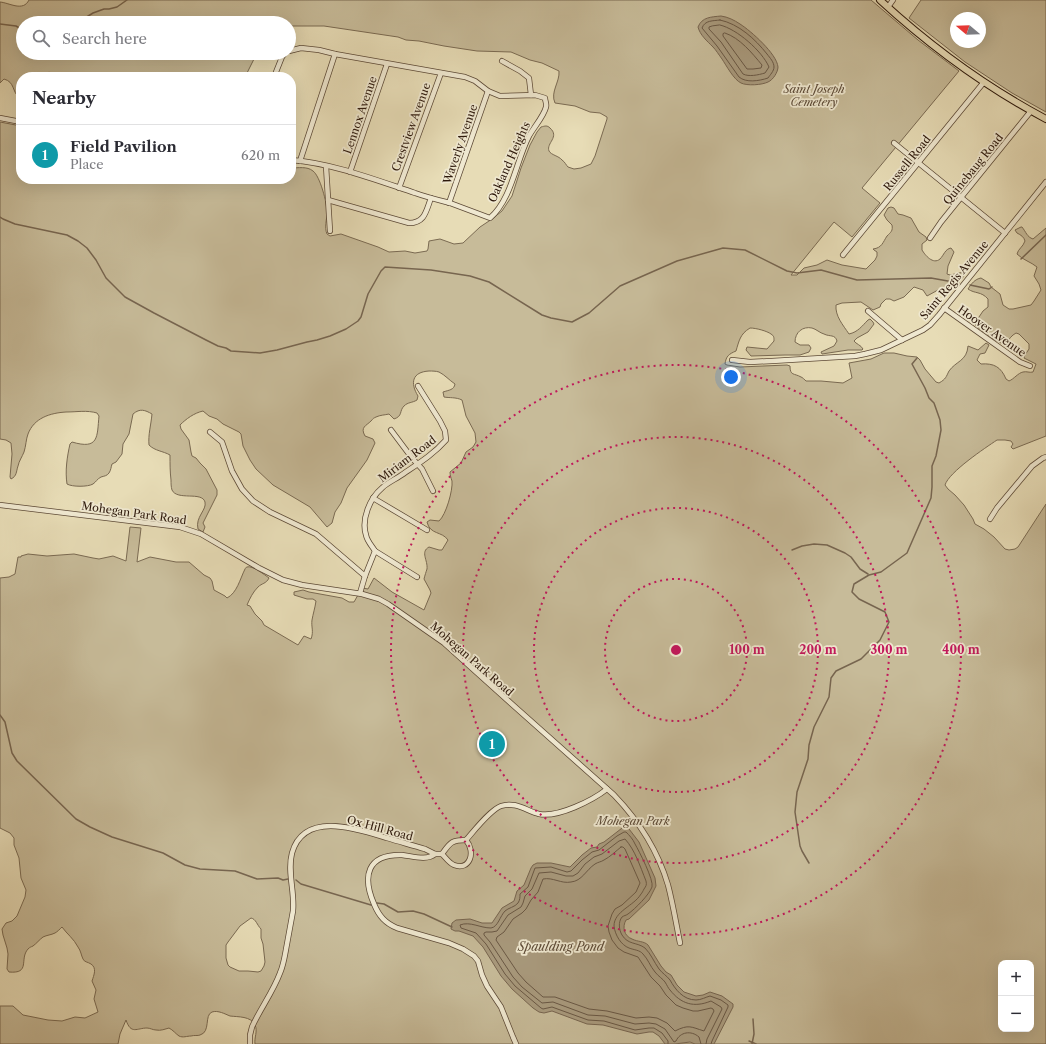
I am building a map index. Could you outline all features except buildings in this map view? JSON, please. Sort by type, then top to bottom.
[{"type":"main road","points":[[880,0],[954,62],[1046,120]]},
{"type":"street","points":[[888,7],[893,0]]},
{"type":"street","points":[[296,49],[302,48],[319,50],[465,78],[475,81],[488,91],[500,96],[531,95],[529,78],[520,71],[502,62]]},
{"type":"street","points":[[300,161],[335,54]]},
{"type":"street","points":[[276,72],[281,60]]},
{"type":"street","name":"Lennox Avenue","points":[[350,172],[387,64]]},
{"type":"street","name":"Crestview Avenue","points":[[399,188],[441,73]]},
{"type":"street","name":"Russell Road","points":[[844,255],[984,82]]},
{"type":"street","name":"Waverly Avenue","points":[[449,203],[488,91]]},
{"type":"street","name":"Oakland Heights","points":[[296,161],[350,172],[449,203],[490,218],[495,214],[505,200],[524,146],[544,113],[547,105],[544,98],[535,94],[531,95]]},
{"type":"street","name":"Quinebaug Road","points":[[930,238],[941,222],[1031,111]]},
{"type":"street","points":[[0,118],[16,121]]},
{"type":"street","points":[[894,143],[1005,233]]},
{"type":"street","points":[[326,166],[330,231]]},
{"type":"street","name":"Saint Regis Avenue","points":[[732,360],[750,362],[855,356],[873,352],[926,328],[934,321],[1046,182]]},
{"type":"street","points":[[328,200],[409,223],[415,223],[425,216],[431,198]]},
{"type":"street","name":"Hoover Avenue","points":[[944,308],[1020,362],[1030,366]]},
{"type":"street","points":[[868,311],[902,340]]},
{"type":"street","name":"Miriam Road","points":[[375,551],[366,537],[364,525],[367,510],[373,498],[382,488],[438,449],[446,440],[445,431],[440,421],[418,386]]},
{"type":"street","points":[[391,430],[422,469],[433,491]]},
{"type":"street","points":[[210,432],[222,442],[235,477],[242,489],[253,501],[270,512],[316,534],[365,576]]},
{"type":"street","points":[[990,519],[997,508],[1032,466],[1046,457]]},
{"type":"street","points":[[373,498],[427,530]]},
{"type":"street","name":"Mohegan Park Road","points":[[0,504],[180,527],[201,534],[259,568],[285,581],[302,585],[360,593],[385,602],[439,639],[622,803],[647,837],[664,872],[680,942]]},
{"type":"street","points":[[360,593],[375,551],[417,577]]},
{"type":"street","points":[[442,854],[451,842],[466,840],[492,812],[502,805],[514,805],[539,814],[552,814],[562,812],[578,805],[597,796],[607,789]]},
{"type":"street","name":"Ox Hill Road","points":[[250,1044],[252,1027],[283,966],[293,906],[291,857],[295,844],[301,837],[319,827],[345,827],[357,829],[425,849],[435,854]]},
{"type":"street","points":[[466,840],[472,852],[470,859],[466,864],[459,866],[453,865],[442,854],[435,854],[430,857],[397,855],[376,861],[370,869],[368,878],[369,887],[373,901],[381,917],[389,925],[466,950],[474,956],[478,961],[487,986],[501,1006],[516,1044]]},
{"type":"green space","points":[[29,0],[871,0],[918,40],[959,71],[862,188],[880,203],[852,237],[834,222],[791,275],[797,275],[804,268],[817,265],[827,260],[842,265],[866,269],[877,256],[877,252],[873,249],[880,246],[892,230],[892,225],[884,215],[888,208],[891,207],[894,208],[898,214],[911,218],[919,232],[926,237],[927,240],[922,244],[922,250],[930,259],[937,261],[947,250],[951,248],[954,252],[948,266],[947,274],[950,275],[964,272],[966,273],[964,276],[954,288],[938,290],[927,296],[923,290],[914,287],[904,297],[894,301],[886,299],[880,307],[873,310],[861,302],[842,303],[836,305],[838,317],[849,334],[862,327],[870,319],[873,322],[874,324],[868,332],[854,341],[863,349],[862,350],[848,350],[822,354],[821,352],[834,346],[837,341],[836,339],[834,336],[826,335],[814,329],[806,328],[800,330],[796,335],[795,342],[800,345],[809,345],[811,348],[809,352],[800,355],[751,356],[746,350],[747,347],[767,349],[774,340],[773,336],[769,333],[750,328],[742,335],[736,351],[728,356],[725,364],[740,367],[787,365],[790,366],[793,374],[806,381],[843,383],[852,378],[849,363],[871,359],[884,353],[894,353],[917,357],[936,382],[939,383],[966,355],[968,346],[978,350],[986,343],[989,345],[985,353],[980,354],[977,360],[981,364],[993,365],[1002,371],[1006,379],[1009,381],[1021,373],[1033,372],[1036,364],[1024,358],[1029,349],[1029,344],[1019,334],[1016,333],[1013,335],[1006,344],[998,342],[976,326],[975,323],[983,311],[988,307],[988,299],[983,295],[968,289],[973,282],[981,278],[989,283],[991,287],[1000,294],[1003,305],[1009,309],[1031,305],[1041,290],[1034,276],[1037,267],[1017,254],[1025,241],[1023,237],[1015,230],[1022,227],[1028,236],[1033,239],[1046,228],[1046,436],[1013,449],[1011,447],[1013,444],[1011,441],[997,440],[960,467],[945,485],[964,505],[975,524],[994,537],[1005,549],[1009,550],[1018,547],[1046,504],[1046,1044],[255,1044],[256,1030],[255,1025],[251,1020],[247,1018],[230,1016],[221,1012],[212,1012],[208,1016],[205,1031],[199,1035],[193,1036],[180,1037],[169,1028],[160,1030],[147,1028],[135,1030],[130,1028],[126,1020],[120,1034],[118,1044],[0,1044],[0,1006],[13,1006],[23,1015],[62,1021],[75,1017],[85,1018],[98,1012],[94,999],[96,990],[92,981],[94,968],[91,964],[84,960],[76,944],[62,927],[55,933],[43,937],[28,949],[20,971],[9,972],[7,969],[8,954],[2,929],[6,923],[12,921],[17,916],[25,897],[26,890],[21,878],[19,858],[14,845],[14,838],[10,833],[0,828],[0,578],[9,577],[15,574],[18,557],[28,554],[47,556],[74,554],[99,559],[113,556],[126,561],[130,527],[141,528],[137,562],[150,557],[176,562],[189,562],[204,575],[210,578],[214,590],[227,598],[236,589],[247,567],[252,567],[265,575],[269,578],[256,589],[247,605],[250,606],[264,625],[298,645],[304,636],[311,639],[312,620],[316,601],[294,595],[294,592],[303,590],[354,602],[362,588],[368,589],[374,578],[392,592],[424,610],[431,593],[424,579],[427,569],[425,551],[429,547],[442,550],[448,540],[443,535],[433,531],[427,522],[430,520],[439,521],[442,518],[451,490],[452,481],[450,472],[461,463],[466,452],[473,447],[476,442],[475,433],[466,416],[462,400],[444,397],[443,392],[452,389],[455,384],[439,372],[429,371],[423,372],[416,376],[413,383],[418,396],[417,400],[404,406],[397,418],[394,419],[389,414],[379,416],[373,418],[364,427],[363,431],[365,436],[373,439],[375,443],[367,460],[347,488],[341,503],[335,512],[332,523],[327,527],[310,507],[273,485],[256,469],[243,446],[241,434],[239,432],[209,416],[203,411],[190,416],[180,425],[181,429],[189,440],[192,456],[196,458],[206,469],[217,490],[217,495],[203,523],[205,527],[203,532],[198,529],[198,521],[205,502],[199,497],[179,495],[172,490],[170,455],[154,449],[149,445],[152,414],[145,411],[140,410],[133,414],[129,434],[123,444],[122,454],[116,462],[112,464],[108,474],[93,484],[72,486],[67,484],[66,479],[70,444],[72,442],[81,444],[92,443],[97,436],[99,416],[97,413],[82,411],[49,415],[38,420],[28,434],[24,452],[19,462],[16,474],[11,479],[11,443],[0,439],[0,122],[16,125],[16,184],[296,184],[296,168],[308,168],[316,174],[323,190],[327,208],[327,234],[330,236],[341,234],[389,252],[405,251],[415,253],[427,251],[429,241],[440,239],[454,244],[463,243],[480,227],[502,211],[512,196],[530,145],[541,127],[548,126],[554,134],[549,145],[549,151],[561,159],[568,167],[574,169],[591,164],[607,119],[607,117],[600,113],[590,112],[575,106],[555,103],[554,91],[559,71],[511,52],[477,51],[324,26],[296,26],[296,16],[16,16],[16,60],[254,60],[248,72],[16,72],[16,94],[8,80],[4,79],[0,83],[0,2],[20,6],[26,4]],"holes":[[[251,918],[261,929],[265,962],[264,966],[261,971],[258,972],[239,971],[228,965],[226,958],[226,945],[240,926]]]},
{"type":"green space","points":[[921,0],[1046,0],[1046,112],[1012,93],[965,62],[909,18]]},
{"type":"water","points":[[721,16],[733,20],[745,27],[763,43],[777,62],[778,69],[772,80],[762,84],[747,85],[738,81],[730,72],[722,59],[702,35],[698,27],[704,19]]},
{"type":"water","name":"Spaulding Pond","points":[[626,825],[639,842],[655,878],[656,886],[649,900],[629,919],[626,920],[624,931],[629,938],[648,945],[661,966],[671,975],[677,985],[684,992],[696,996],[710,992],[722,996],[733,1004],[733,1007],[714,1044],[695,1044],[690,1042],[665,1044],[659,1036],[653,1032],[637,1034],[603,1025],[587,1024],[552,1011],[544,1013],[539,1012],[512,989],[501,976],[483,947],[473,936],[451,929],[452,923],[456,920],[470,919],[482,923],[492,923],[502,908],[514,901],[517,891],[524,885],[533,865],[537,863],[551,863],[570,867],[591,848],[597,847]]},
{"type":"waterway","points":[[88,16],[104,9],[117,7],[127,0]]},
{"type":"waterway","points":[[0,24],[16,26]]},
{"type":"waterway","points":[[0,217],[15,224],[67,235],[87,248],[106,278],[125,297],[218,346],[231,351],[260,353],[330,336],[346,329],[358,321],[361,317],[368,294],[381,271],[385,267],[431,270],[470,276],[489,282],[542,315],[572,322],[589,313],[620,286],[677,261],[723,248],[745,250],[787,271],[797,273],[821,270],[857,280],[931,278],[959,283]]},
{"type":"waterway","points":[[1021,259],[1046,235]]},
{"type":"waterway","points":[[970,285],[989,289],[992,287]]},
{"type":"waterway","points":[[809,863],[800,846],[795,812],[797,792],[808,759],[809,745],[814,727],[829,697],[831,678],[836,671],[861,659],[880,640],[889,622],[885,612],[859,599],[852,592],[854,584],[869,575],[881,572],[907,553],[931,498],[932,466],[936,456],[941,430],[940,420],[934,403],[929,398],[912,364],[917,358]]},
{"type":"waterway","points":[[792,550],[802,546],[814,544],[827,545],[851,557],[860,569],[868,574]]},
{"type":"waterway","points":[[0,715],[5,722],[12,753],[17,761],[76,819],[90,827],[112,837],[163,853],[185,865],[200,869],[235,871],[257,879],[288,879]]},
{"type":"waterway","points":[[296,880],[301,884],[371,905]]},
{"type":"waterway","points":[[377,903],[384,904],[398,912],[413,911],[424,914],[452,927]]},
{"type":"waterway","points":[[752,1044],[754,1034],[753,1019]]},
{"type":"waterway","points":[[749,1041],[756,1044]]},
{"type":"place","name":"Field Pavilion","points":[[492,744]]},
{"type":"park label","name":"Saint Joseph Cemetery","points":[[814,95]]},
{"type":"park label","name":"Mohegan Park","points":[[633,821]]}]
